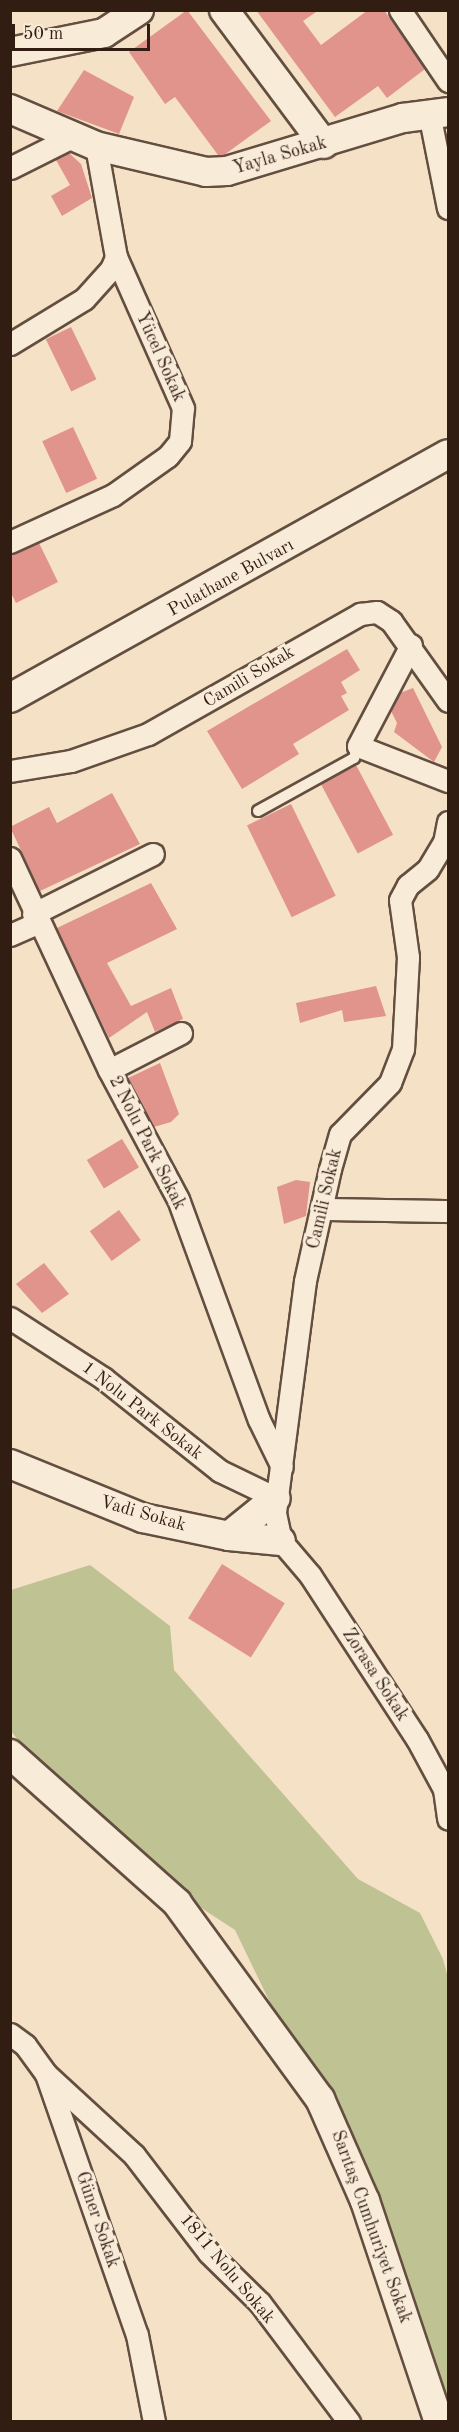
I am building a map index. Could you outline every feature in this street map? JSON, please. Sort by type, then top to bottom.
[{"type":"street","points":[[10,52],[104,33],[139,10]]},
{"type":"street","points":[[224,10],[324,144]]},
{"type":"street","points":[[400,10],[448,81]]},
{"type":"street","name":"Yayla Sokak","points":[[10,109],[85,141],[188,168],[227,171],[439,112]]},
{"type":"street","points":[[439,112],[448,207]]},
{"type":"street","points":[[10,168],[85,141]]},
{"type":"street","name":"Yücel Sokak","points":[[10,542],[113,495],[168,456],[180,441],[183,408],[116,257],[85,141]]},
{"type":"street","points":[[10,344],[84,299],[101,284],[116,257]]},
{"type":"street","name":"Pulathane Bulvarı","points":[[10,698],[448,454]]},
{"type":"street","name":"Camili Sokak","points":[[10,771],[71,761],[148,734],[360,614],[377,612],[411,645],[448,701]]},
{"type":"street","points":[[411,645],[358,746],[448,781]]},
{"type":"street","name":"Camili Sokak","points":[[281,1541],[276,1497],[282,1467],[305,1281],[340,1134],[390,1083],[403,1049],[408,957],[400,900],[408,885],[428,869],[444,842],[448,822]]},
{"type":"street","points":[[10,935],[35,918],[153,854]]},
{"type":"street","name":"2 Nolu Park Sokak","points":[[10,858],[35,918],[109,1070],[178,1198],[259,1420],[282,1467]]},
{"type":"street","points":[[109,1070],[181,1033]]},
{"type":"street","points":[[323,1209],[448,1211]]},
{"type":"street","name":"1 Nolu Park Sokak","points":[[10,1318],[103,1378],[211,1464],[276,1497]]},
{"type":"street","name":"Vadi Sokak","points":[[10,1464],[143,1518],[229,1536],[281,1541]]},
{"type":"street","points":[[229,1536],[276,1497]]},
{"type":"street","name":"Zorasa Sokak","points":[[281,1541],[310,1575],[417,1739],[444,1789],[448,1819]]},
{"type":"street","name":"Sarıtaş Cumhuriyet Sokak","points":[[10,1754],[177,1903],[239,1986],[333,2124],[396,2287],[438,2421]]},
{"type":"street","name":"Güner Sokak","points":[[10,2034],[25,2045],[46,2074],[137,2335],[154,2421]]},
{"type":"street","name":"1811 Nolu Sokak","points":[[46,2074],[134,2155],[209,2253],[260,2303],[349,2421]]},
{"type":"lane","points":[[258,811],[354,758],[358,746]]},
{"type":"green space","points":[[90,1565],[170,1626],[174,1670],[358,1879],[420,1913],[443,1959],[448,1978],[448,2397],[402,2276],[235,1930],[94,1838],[11,1731],[11,1590]]},
{"type":"building","points":[[187,10],[271,121],[224,155],[218,155],[175,97],[165,104],[129,52]]},
{"type":"building","points":[[256,10],[319,10],[303,21],[321,45],[368,10],[384,10],[425,69],[387,98],[378,86],[335,117]]},
{"type":"building","points":[[84,70],[134,97],[119,134],[57,111]]},
{"type":"building","points":[[69,153],[81,164],[92,198],[62,216],[51,196],[70,185],[56,160]]},
{"type":"building","points":[[71,327],[96,379],[71,391],[46,339]]},
{"type":"building","points":[[73,427],[97,479],[66,493],[42,441]]},
{"type":"building","points":[[39,543],[58,582],[16,603],[10,591],[10,555]]},
{"type":"building","points":[[347,649],[360,670],[341,682],[347,693],[341,696],[349,710],[293,744],[299,754],[242,789],[207,731]]},
{"type":"building","points":[[413,688],[442,747],[434,762],[394,732],[397,723],[391,711],[400,693]]},
{"type":"building","points":[[356,765],[393,835],[358,854],[321,784]]},
{"type":"building","points":[[112,793],[140,844],[40,891],[10,827],[49,807],[57,823]]},
{"type":"building","points":[[291,804],[336,896],[292,917],[247,825]]},
{"type":"building","points":[[151,883],[177,929],[107,963],[131,1006],[171,988],[183,1019],[155,1032],[147,1012],[109,1038],[57,928]]},
{"type":"building","points":[[376,986],[386,1016],[344,1022],[342,1010],[300,1023],[296,1003]]},
{"type":"building","points":[[160,1063],[179,1114],[171,1122],[154,1127],[128,1078]]},
{"type":"building","points":[[122,1139],[139,1167],[104,1188],[87,1160]]},
{"type":"building","points":[[296,1180],[310,1182],[306,1216],[284,1224],[277,1187]]},
{"type":"building","points":[[119,1210],[141,1240],[112,1261],[90,1231]]},
{"type":"building","points":[[44,1263],[69,1294],[42,1313],[16,1284]]},
{"type":"building","points":[[222,1564],[285,1603],[251,1657],[188,1618]]}]
